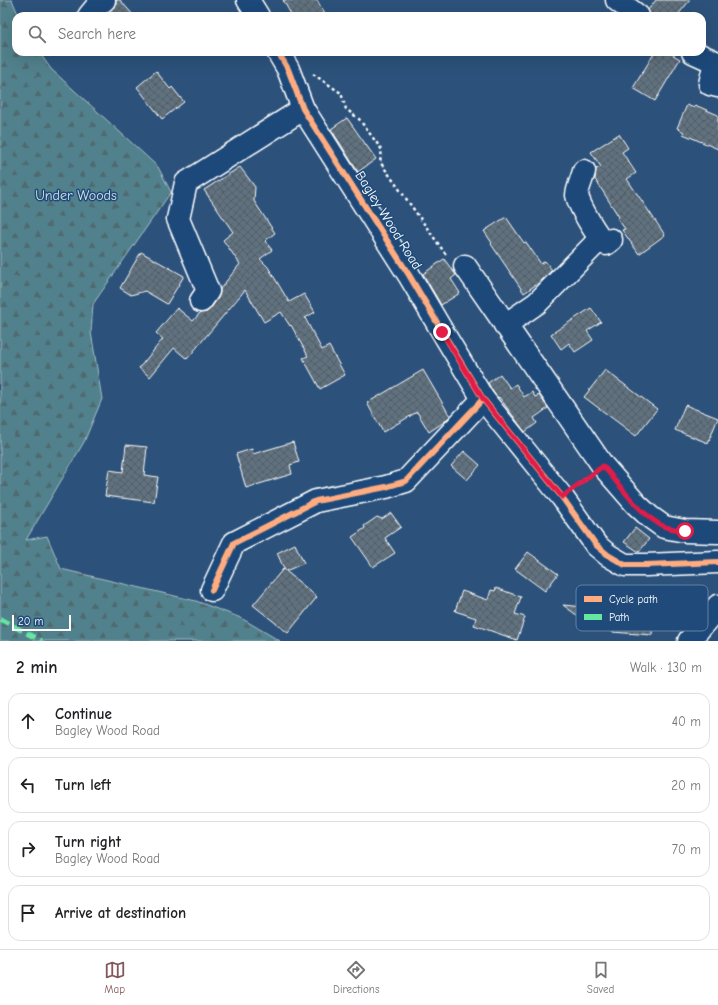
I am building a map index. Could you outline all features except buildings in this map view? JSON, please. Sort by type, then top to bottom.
[{"type":"street","points":[[92,12],[104,0]]},
{"type":"street","points":[[248,0],[256,12]]},
{"type":"street","points":[[618,0],[633,12]]},
{"type":"street","points":[[702,56],[715,62],[710,84],[718,86]]},
{"type":"street","name":"Bagley Wood Road","points":[[283,61],[303,109],[410,275],[442,332],[483,399],[562,497],[596,545],[608,555],[625,565],[718,562]]},
{"type":"street","points":[[201,301],[208,291],[178,219],[186,183],[303,109]]},
{"type":"street","points":[[505,325],[537,304],[607,239],[584,212],[577,194],[584,170]]},
{"type":"street","points":[[465,266],[579,429],[603,466],[636,504],[650,517],[664,526],[685,531],[718,532]]},
{"type":"street","points":[[212,590],[234,543],[316,501],[386,487],[406,481],[483,399]]},
{"type":"street","points":[[708,618],[718,606]]},
{"type":"street","points":[[690,641],[698,631]]},
{"type":"path","points":[[283,61],[308,72],[341,94],[346,109],[359,119],[382,150],[380,162],[446,256],[465,266]]},
{"type":"path","points":[[562,497],[603,466]]},
{"type":"green space","name":"Under Woods","points":[[0,0],[12,0],[17,12],[12,12],[12,56],[42,56],[51,69],[158,167],[171,192],[93,304],[91,332],[102,399],[84,442],[26,540],[47,536],[61,569],[196,601],[241,618],[280,641],[0,641]]},
{"type":"marked path","points":[[0,619],[42,641]]},
{"type":"cycle path","points":[[280,56],[288,69],[303,109],[409,275],[483,399],[562,497],[596,545],[608,555],[625,565],[718,562]]},
{"type":"cycle path","points":[[212,590],[234,543],[316,501],[386,487],[406,481],[483,399]]},
{"type":"route","points":[[442,332],[483,399],[562,497],[603,466],[636,504],[650,517],[664,526],[685,531]]}]
